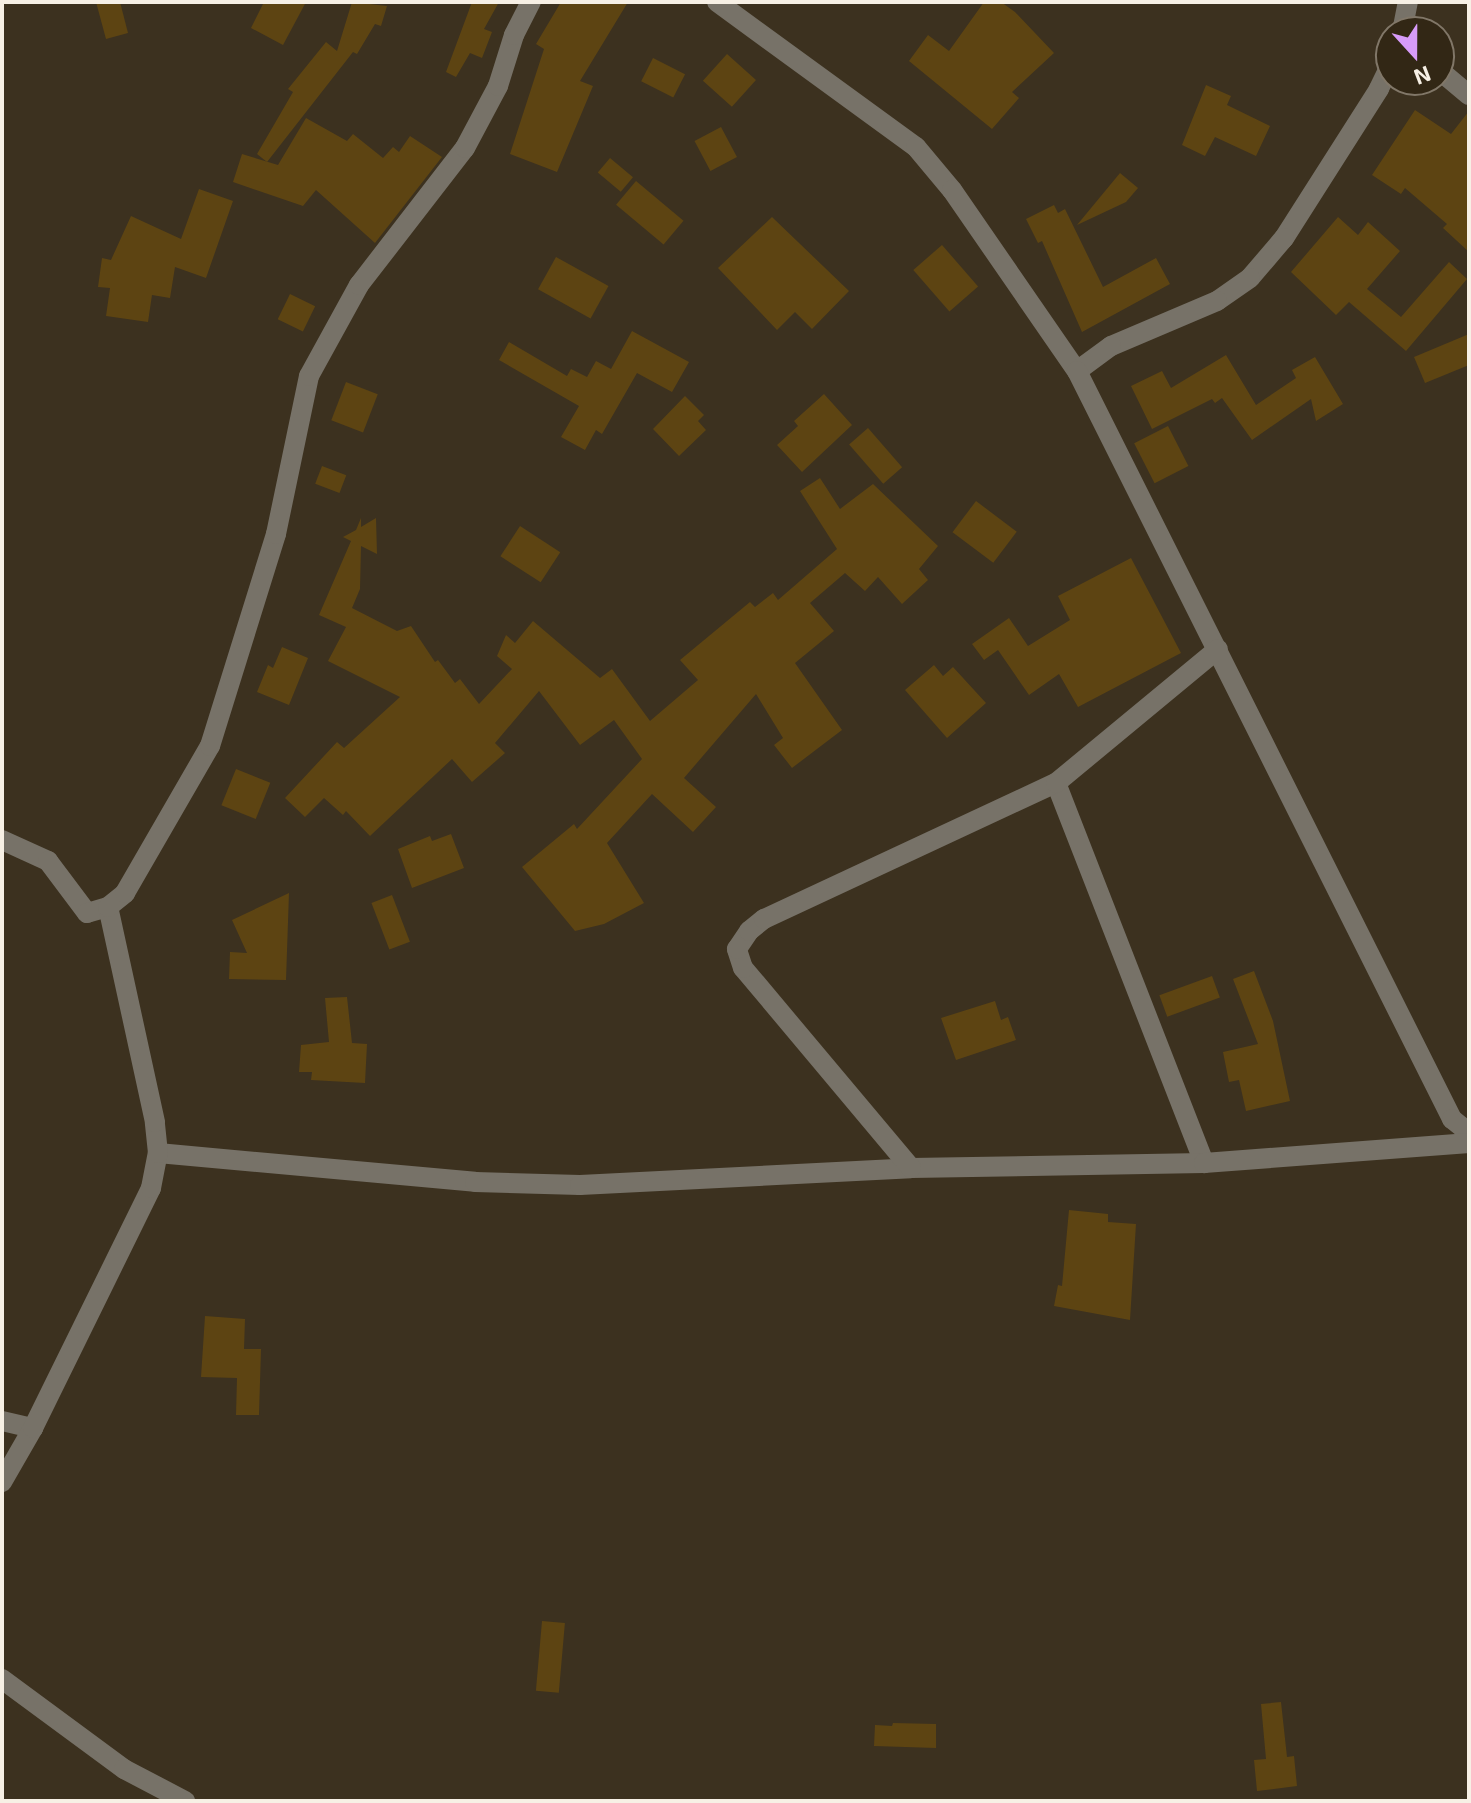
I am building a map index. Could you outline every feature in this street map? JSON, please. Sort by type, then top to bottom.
[{"type":"street","points":[[2,840],[48,861],[87,913],[108,907],[125,893],[210,746],[276,534],[309,376],[359,285],[465,148],[498,86],[514,35],[531,2]]},
{"type":"street","points":[[717,2],[916,147],[952,190],[1077,371],[1452,1119],[1469,1133]]},
{"type":"street","points":[[1077,371],[1111,346],[1217,301],[1250,278],[1284,238],[1375,95]]},
{"type":"street","points":[[911,1168],[743,968],[737,949],[749,931],[764,919],[1056,783],[1218,649]]},
{"type":"street","points":[[1056,783],[1204,1163]]},
{"type":"street","points":[[2,1482],[33,1428],[151,1188],[158,1153],[149,1090],[108,907]]},
{"type":"street","points":[[158,1153],[475,1182],[580,1185],[911,1168],[1204,1163],[1469,1143]]},
{"type":"street","points":[[2,1421],[33,1428]]},
{"type":"street","points":[[2,1679],[124,1769],[185,1801]]},
{"type":"building","points":[[96,2],[120,2],[128,33],[106,39]]},
{"type":"building","points":[[264,2],[306,2],[283,45],[251,28]]},
{"type":"building","points":[[352,2],[387,6],[381,26],[375,24],[357,54],[353,52],[267,162],[257,154],[293,92],[288,89],[326,42],[337,51]]},
{"type":"building","points":[[472,2],[499,2],[484,29],[492,32],[482,58],[470,53],[456,77],[446,72]]},
{"type":"building","points":[[561,2],[628,2],[580,81],[593,86],[557,172],[510,154],[544,49],[536,44]]},
{"type":"building","points":[[984,2],[1001,2],[1015,12],[1054,53],[1012,92],[1019,98],[992,129],[909,61],[928,35],[949,51]]},
{"type":"building","points":[[727,54],[756,80],[732,107],[703,81]]},
{"type":"building","points":[[653,58],[685,74],[673,98],[641,81]]},
{"type":"building","points":[[1206,85],[1231,96],[1227,105],[1270,126],[1256,156],[1215,137],[1205,156],[1182,145]]},
{"type":"building","points":[[1415,110],[1451,134],[1469,111],[1469,252],[1443,228],[1447,224],[1405,188],[1401,194],[1372,175]]},
{"type":"building","points":[[306,118],[347,141],[353,134],[383,158],[393,147],[399,152],[410,136],[442,157],[375,243],[316,190],[303,206],[233,182],[242,154],[278,165]]},
{"type":"building","points":[[721,127],[737,157],[710,171],[695,141]]},
{"type":"building","points":[[610,158],[633,177],[621,192],[598,173]]},
{"type":"building","points":[[1120,173],[1138,188],[1126,202],[1077,225]]},
{"type":"building","points":[[636,181],[683,221],[664,245],[616,205]]},
{"type":"building","points":[[199,189],[233,201],[206,278],[175,267],[170,298],[152,295],[148,322],[106,316],[110,288],[98,287],[102,258],[111,260],[131,216],[181,239]]},
{"type":"building","points":[[1054,205],[1058,213],[1065,209],[1103,287],[1156,258],[1170,284],[1082,332],[1042,241],[1038,243],[1026,219]]},
{"type":"building","points":[[772,217],[849,291],[812,329],[795,312],[777,330],[718,268]]},
{"type":"building","points":[[1338,217],[1358,235],[1368,222],[1400,251],[1367,289],[1401,317],[1449,262],[1467,279],[1406,351],[1349,302],[1336,315],[1291,272]]},
{"type":"building","points":[[942,245],[978,287],[949,311],[913,270]]},
{"type":"building","points":[[556,257],[608,286],[591,318],[538,289]]},
{"type":"building","points":[[290,294],[315,306],[303,331],[278,319]]},
{"type":"building","points":[[632,331],[689,362],[672,392],[637,373],[602,434],[596,430],[585,450],[561,437],[579,406],[499,360],[509,342],[567,376],[571,369],[587,377],[596,361],[611,369]]},
{"type":"building","points":[[1469,334],[1469,365],[1425,383],[1414,357]]},
{"type":"building","points":[[1226,355],[1256,405],[1296,378],[1292,370],[1315,357],[1343,404],[1316,421],[1311,399],[1252,440],[1222,398],[1215,403],[1212,399],[1152,429],[1131,386],[1162,371],[1171,388]]},
{"type":"building","points":[[346,382],[378,394],[363,432],[331,420]]},
{"type":"building","points":[[824,394],[852,425],[802,472],[777,445],[798,426],[794,421]]},
{"type":"building","points":[[685,396],[704,415],[698,421],[706,430],[679,456],[653,429]]},
{"type":"building","points":[[1168,426],[1188,466],[1155,483],[1134,443]]},
{"type":"building","points":[[868,428],[902,467],[883,484],[849,444]]},
{"type":"building","points":[[322,466],[346,475],[339,493],[315,484]]},
{"type":"building","points":[[820,478],[840,509],[873,484],[938,546],[919,569],[928,580],[902,604],[878,577],[865,591],[845,573],[810,603],[834,631],[795,663],[842,730],[792,768],[774,745],[783,738],[756,694],[684,778],[716,807],[693,832],[652,794],[607,843],[644,903],[604,924],[575,931],[522,867],[574,824],[577,829],[642,759],[614,720],[580,745],[539,691],[495,743],[505,753],[472,782],[452,759],[370,836],[346,811],[343,815],[324,798],[305,817],[285,798],[337,742],[344,748],[400,697],[328,661],[346,627],[319,615],[351,541],[343,537],[356,530],[361,518],[361,527],[376,518],[377,554],[361,546],[360,589],[352,608],[397,631],[411,626],[435,662],[438,660],[455,683],[460,679],[479,704],[512,669],[497,656],[506,635],[515,643],[533,621],[600,678],[612,669],[650,721],[698,680],[680,660],[750,602],[755,607],[773,593],[778,600],[837,549],[800,491]]},
{"type":"building","points":[[976,501],[1017,532],[993,563],[953,532]]},
{"type":"building","points":[[520,526],[560,552],[541,582],[500,556]]},
{"type":"building","points":[[1131,558],[1181,653],[1078,707],[1059,674],[1029,695],[998,650],[984,660],[972,644],[1009,618],[1028,646],[1070,620],[1058,596]]},
{"type":"building","points":[[282,647],[308,658],[289,705],[257,692],[268,665],[273,668]]},
{"type":"building","points":[[934,665],[943,676],[953,667],[986,703],[947,738],[905,690]]},
{"type":"building","points":[[236,769],[270,783],[256,819],[221,805]]},
{"type":"building","points":[[451,834],[464,868],[412,888],[398,849],[430,836],[432,841]]},
{"type":"building","points":[[289,893],[286,980],[229,979],[230,952],[247,953],[232,920]]},
{"type":"building","points":[[392,895],[410,942],[389,950],[371,903]]},
{"type":"building","points":[[1254,971],[1273,1021],[1290,1101],[1246,1111],[1239,1080],[1229,1082],[1223,1052],[1258,1044],[1233,979]]},
{"type":"building","points":[[1212,976],[1220,998],[1167,1017],[1159,995]]},
{"type":"building","points":[[347,997],[352,1043],[367,1044],[365,1083],[311,1080],[312,1072],[299,1072],[301,1045],[329,1042],[325,998]]},
{"type":"building","points":[[995,1001],[1001,1020],[1008,1017],[1016,1040],[956,1060],[941,1018]]},
{"type":"building","points":[[1069,1210],[1108,1214],[1108,1222],[1136,1224],[1130,1320],[1054,1306],[1058,1285],[1062,1286]]},
{"type":"building","points":[[205,1316],[245,1319],[244,1349],[261,1349],[259,1415],[236,1415],[237,1378],[201,1377]]},
{"type":"building","points":[[542,1621],[565,1623],[559,1693],[536,1691]]},
{"type":"building","points":[[1281,1702],[1287,1757],[1294,1756],[1297,1786],[1257,1791],[1254,1760],[1266,1759],[1261,1704]]},
{"type":"building","points":[[893,1723],[936,1724],[936,1748],[874,1746],[875,1725],[892,1726]]}]
